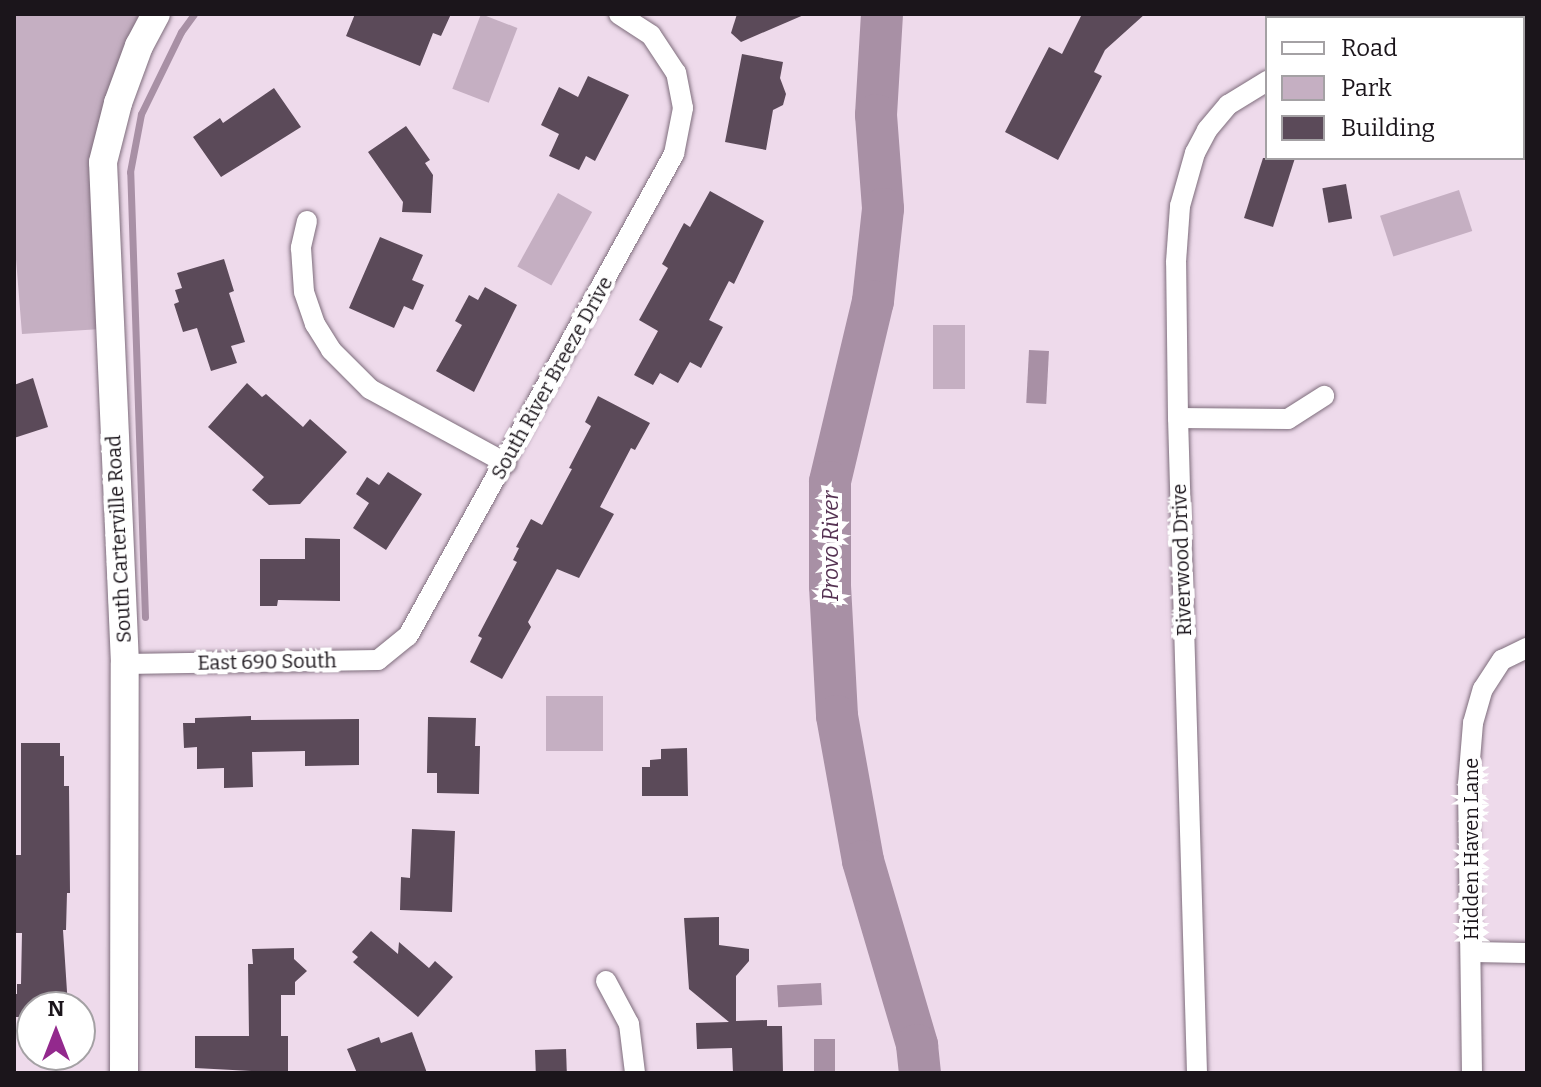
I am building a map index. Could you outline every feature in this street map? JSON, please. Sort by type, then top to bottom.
[{"type":"street","name":"South Carterville Road","points":[[124,1073],[125,664],[103,162],[118,103],[156,14]]},
{"type":"street","name":"South River Breeze Drive","points":[[404,642],[506,463],[674,154],[683,108],[679,82],[667,54],[651,35],[619,14]]},
{"type":"street","name":"Riverwood Drive","points":[[1197,1073],[1176,262],[1180,206],[1187,178],[1207,130],[1228,105],[1265,82]]},
{"type":"street","points":[[307,221],[301,248],[304,292],[315,324],[331,350],[370,389],[506,463]]},
{"type":"street","points":[[1178,418],[1288,419],[1324,396]]},
{"type":"street","name":"East 690 South","points":[[125,664],[378,660],[404,642]]},
{"type":"street","name":"Hidden Haven Lane","points":[[1472,1073],[1468,784],[1473,723],[1483,689],[1502,660],[1527,648]]},
{"type":"street","points":[[1471,952],[1527,953]]},
{"type":"street","points":[[606,981],[629,1024],[635,1073]]},
{"type":"green space","points":[[14,14],[139,14],[101,125],[101,329],[22,334],[14,234]]},
{"type":"green space","points":[[481,14],[517,28],[489,103],[452,89]]},
{"type":"green space","points":[[1459,190],[1472,231],[1393,257],[1380,216]]},
{"type":"green space","points":[[558,193],[592,212],[551,285],[517,266]]},
{"type":"green space","points":[[933,325],[965,325],[965,389],[933,389]]},
{"type":"green space","points":[[546,696],[603,696],[603,751],[546,751]]},
{"type":"shaded area","points":[[1029,350],[1049,351],[1046,404],[1026,403]]},
{"type":"shaded area","points":[[821,983],[822,1005],[778,1007],[777,985]]},
{"type":"shaded area","points":[[814,1039],[835,1039],[835,1073],[814,1073]]},
{"type":"building","points":[[355,14],[451,14],[441,36],[433,33],[420,66],[346,36]]},
{"type":"building","points":[[737,14],[806,14],[741,42],[731,33]]},
{"type":"building","points":[[1082,14],[1145,14],[1105,50],[1094,72],[1102,76],[1058,160],[1005,132],[1049,47],[1062,54]]},
{"type":"building","points":[[742,54],[783,62],[780,78],[786,94],[783,105],[773,110],[766,150],[725,142]]},
{"type":"building","points":[[588,76],[629,95],[595,161],[586,156],[579,170],[549,156],[559,134],[541,125],[559,87],[578,97]]},
{"type":"building","points":[[274,88],[301,127],[221,177],[193,137],[220,118],[223,123]]},
{"type":"building","points":[[406,126],[430,160],[425,163],[433,175],[431,213],[402,212],[403,202],[368,152]]},
{"type":"building","points":[[1263,158],[1294,160],[1273,227],[1244,218]]},
{"type":"building","points":[[1346,184],[1352,218],[1328,223],[1322,188]]},
{"type":"building","points":[[710,191],[764,221],[734,284],[729,281],[709,320],[723,327],[701,368],[690,362],[678,383],[660,373],[653,385],[634,375],[658,331],[639,320],[668,268],[662,264],[684,223],[690,227]]},
{"type":"building","points":[[380,237],[423,255],[412,280],[424,285],[413,310],[404,306],[394,328],[349,308]]},
{"type":"building","points":[[224,259],[234,291],[229,293],[245,342],[231,346],[237,363],[211,371],[197,328],[183,332],[174,304],[179,302],[175,290],[182,288],[177,273]]},
{"type":"building","points":[[485,287],[517,305],[474,392],[436,371],[462,325],[455,321],[469,295],[478,300]]},
{"type":"building","points":[[33,378],[48,427],[14,438],[14,385]]},
{"type":"building","points":[[247,383],[262,397],[266,394],[303,427],[310,419],[347,452],[300,504],[269,505],[252,490],[264,477],[208,427]]},
{"type":"building","points":[[598,396],[650,423],[635,450],[631,448],[600,507],[614,514],[579,578],[557,569],[528,622],[531,627],[502,679],[470,662],[482,638],[478,636],[517,562],[513,560],[519,548],[516,547],[531,519],[542,525],[572,469],[569,468],[591,426],[585,422]]},
{"type":"building","points":[[388,472],[422,494],[386,550],[353,528],[369,503],[356,494],[367,477],[379,485]]},
{"type":"building","points":[[305,538],[340,539],[340,601],[278,600],[277,606],[260,606],[260,559],[305,559]]},
{"type":"building","points":[[251,716],[251,720],[359,719],[359,765],[305,766],[305,751],[252,752],[253,787],[224,788],[224,768],[197,769],[197,747],[184,748],[183,723],[195,723],[195,718]]},
{"type":"building","points":[[428,717],[476,718],[475,746],[480,746],[479,794],[437,793],[437,773],[427,773]]},
{"type":"building","points":[[21,743],[60,743],[60,756],[64,756],[64,786],[69,786],[70,893],[67,893],[66,930],[63,930],[67,991],[17,991],[17,984],[21,984],[22,933],[14,933],[14,855],[21,855]]},
{"type":"building","points":[[687,748],[688,796],[642,796],[642,767],[650,767],[650,760],[661,759],[661,749]]},
{"type":"building","points":[[412,829],[455,831],[452,912],[400,910],[401,877],[410,878]]},
{"type":"building","points":[[719,917],[719,945],[749,949],[749,961],[736,976],[736,1021],[767,1020],[767,1026],[782,1026],[783,1073],[733,1073],[732,1048],[697,1049],[696,1023],[729,1022],[689,989],[684,918]]},
{"type":"building","points":[[371,931],[398,954],[399,942],[429,968],[435,961],[453,977],[418,1017],[353,962],[358,957],[352,952]]},
{"type":"building","points":[[294,948],[294,959],[307,971],[295,982],[295,995],[281,995],[281,1036],[288,1036],[288,1073],[195,1068],[195,1036],[249,1036],[248,964],[253,964],[252,949]]},
{"type":"building","points":[[16,994],[16,1017],[14,1017]]},
{"type":"building","points":[[412,1032],[427,1073],[357,1073],[347,1049],[379,1037],[381,1043]]},
{"type":"building","points":[[566,1049],[567,1073],[536,1073],[535,1050]]},
{"type":"waterway","points":[[145,617],[130,172],[141,114],[181,32],[194,14]]},
{"type":"waterway","name":"Provo River","points":[[882,14],[876,115],[883,209],[873,301],[830,482],[830,586],[837,716],[863,861],[917,1045],[920,1073]]}]
